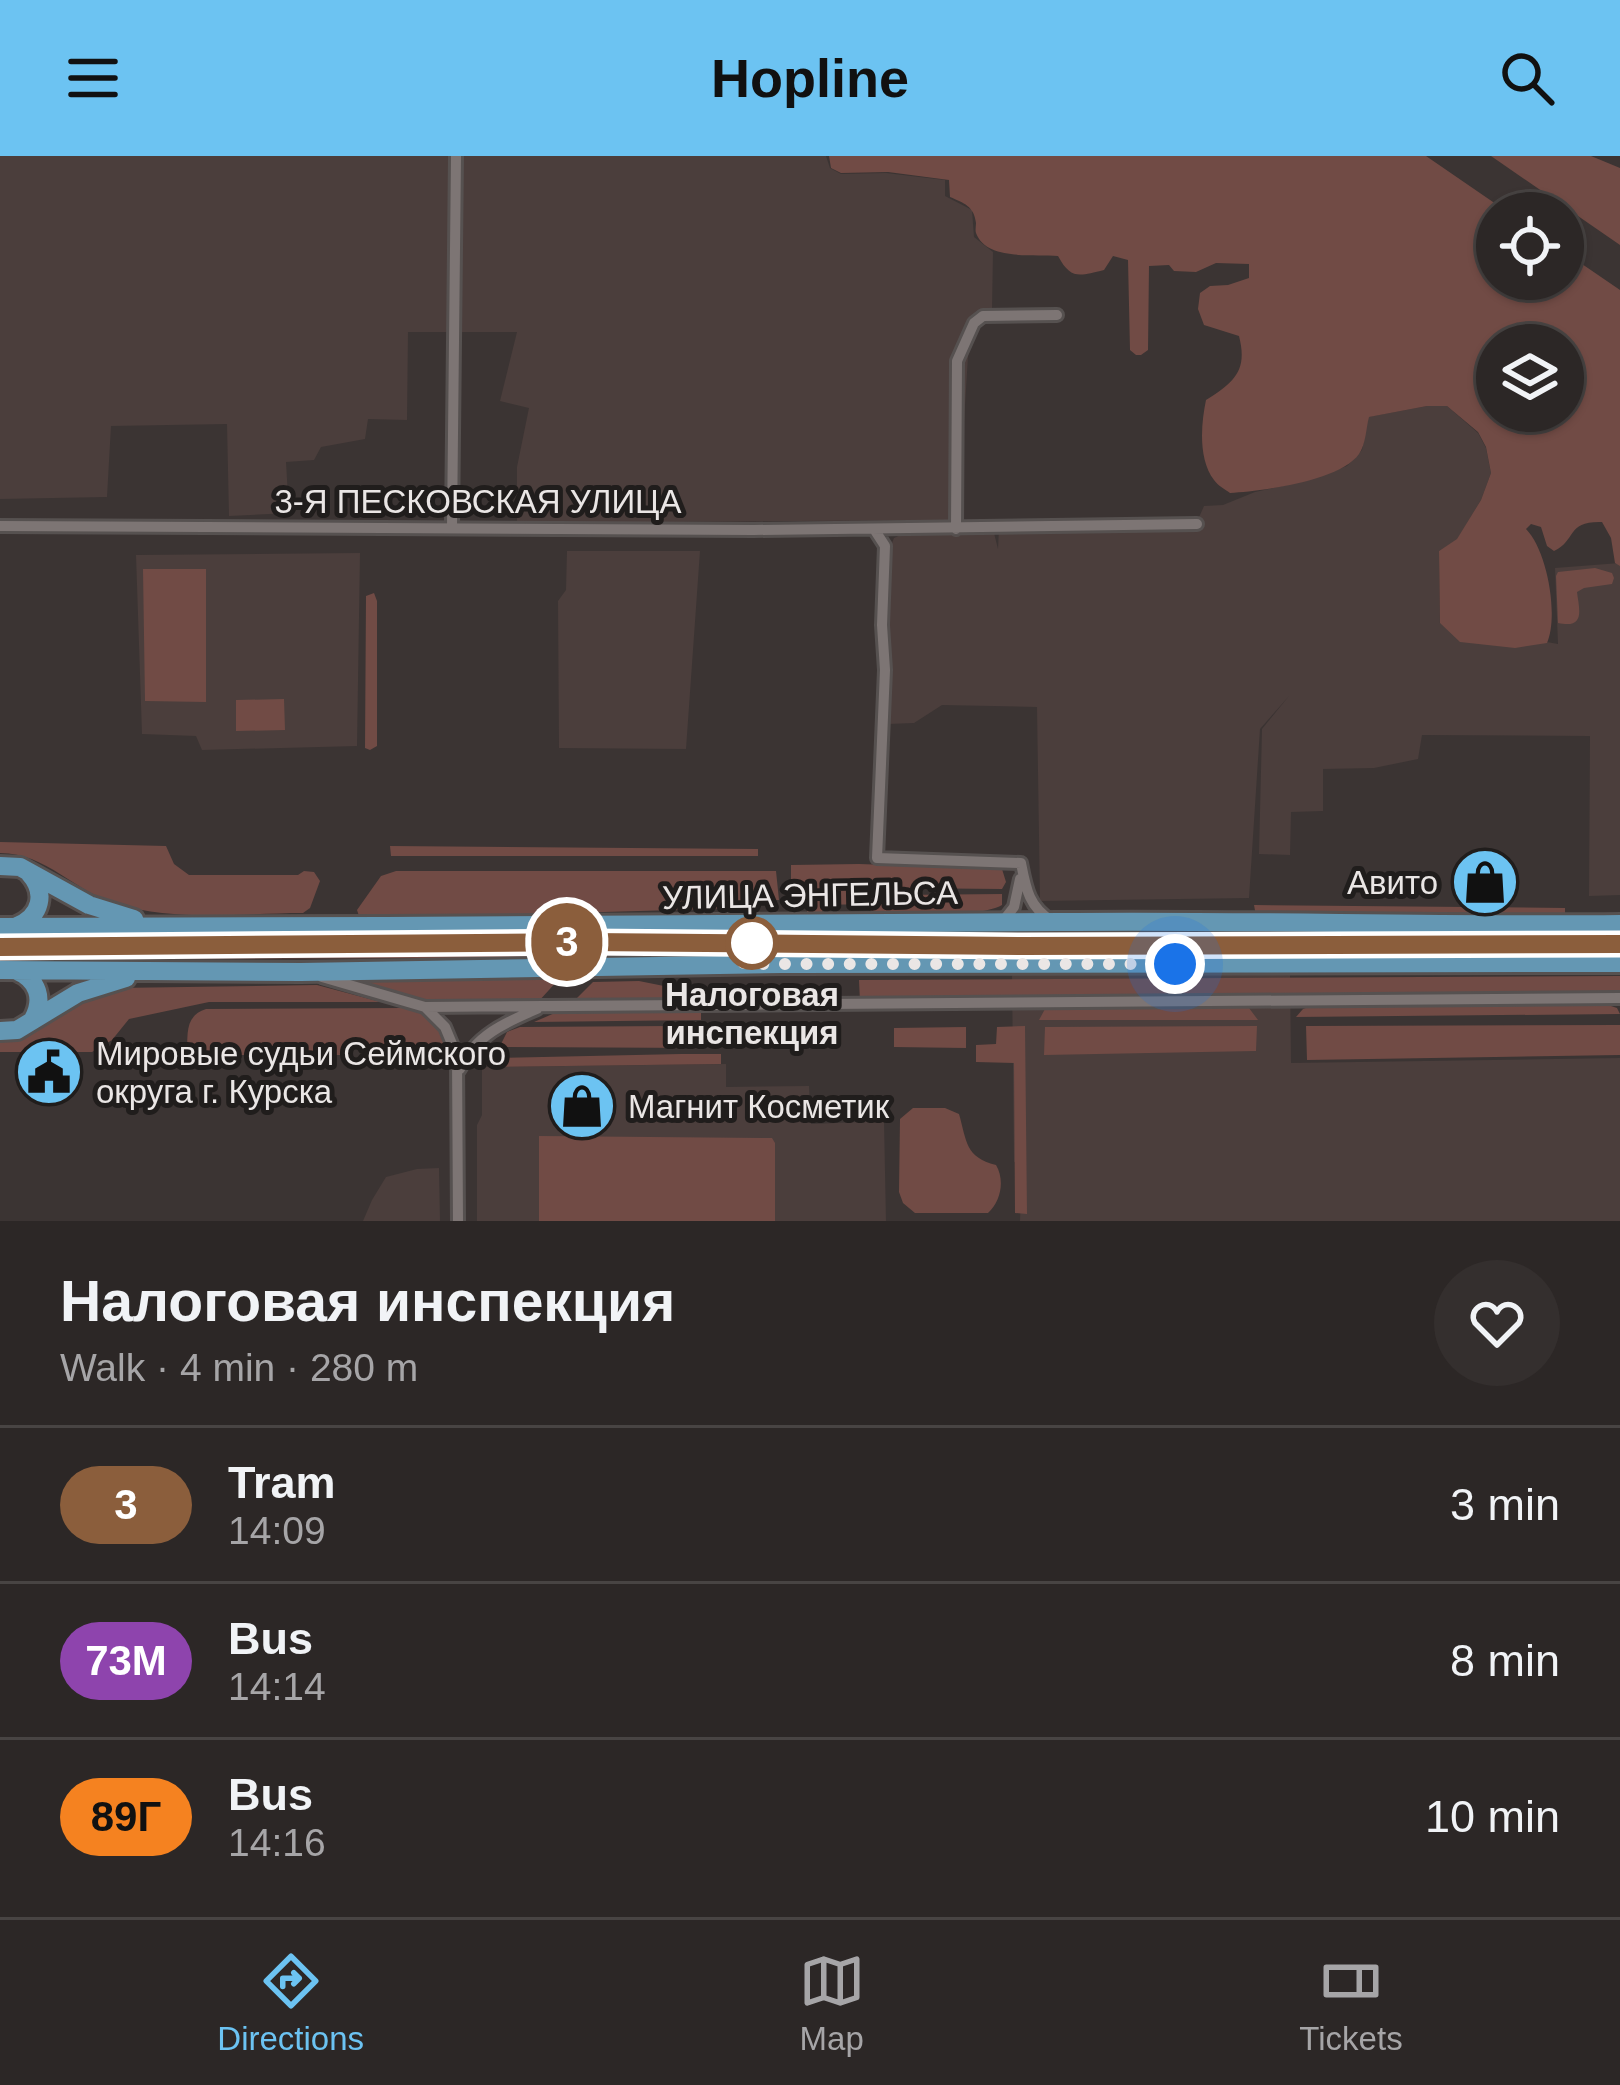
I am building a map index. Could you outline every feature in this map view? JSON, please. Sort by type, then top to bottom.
[{"type":"main road","points":[[0,866],[25,870],[89,904],[162,925]]},
{"type":"main road","points":[[6,927],[30,920],[40,904],[38,884],[25,870]]},
{"type":"main road","name":"УЛИЦА ЭНГЕЛЬСА","points":[[6,927],[1620,924]]},
{"type":"main road","points":[[588,967],[589,927]]},
{"type":"main road","name":"УЛИЦА ЭНГЕЛЬСА","points":[[6,970],[1620,963]]},
{"type":"main road","points":[[6,970],[29,978],[37,989],[33,1019]]},
{"type":"main road","points":[[0,1031],[17,1030],[94,986],[166,972]]},
{"type":"street","points":[[452,527],[456,156]]},
{"type":"street","points":[[956,529],[957,361],[974,323],[983,316],[1057,315]]},
{"type":"street","name":"3-Я ПЕСКОВСКАЯ УЛИЦА","points":[[0,526],[956,529],[1197,524]]},
{"type":"street","name":"УЛИЦА ЭНГЕЛЬСА","points":[[874,529],[885,545],[878,858],[1021,863]]},
{"type":"street","points":[[1021,863],[1030,900],[1055,922]]},
{"type":"street","points":[[1000,923],[1019,895],[1021,863]]},
{"type":"street","points":[[301,971],[425,1007],[1620,998]]},
{"type":"street","points":[[458,1072],[479,1041],[544,1006]]},
{"type":"street","points":[[425,1007],[450,1035],[458,1072],[458,1221]]},
{"type":"shaded area","points":[[0,156],[826,156],[830,168],[841,174],[945,180],[945,196],[972,210],[974,237],[993,252],[992,311],[969,340],[958,520],[517,523],[517,467],[529,408],[500,401],[517,332],[408,332],[407,420],[368,419],[365,439],[321,447],[314,460],[286,462],[289,513],[229,516],[227,424],[111,426],[107,497],[0,499]]},
{"type":"shaded area","points":[[829,156],[1426,156],[1478,192],[1476,300],[1584,300],[1584,265],[1620,290],[1620,566],[1602,522],[1577,528],[1554,551],[1547,546],[1541,527],[1531,524],[1526,529],[1540,552],[1551,600],[1547,643],[1515,648],[1460,642],[1440,623],[1439,551],[1457,539],[1491,473],[1478,432],[1584,432],[1584,324],[1476,324],[1476,430],[1447,406],[1369,417],[1359,454],[1335,471],[1299,483],[1230,493],[1216,482],[1205,462],[1203,420],[1206,400],[1240,367],[1239,336],[1204,325],[1198,309],[1200,293],[1210,286],[1249,278],[1249,264],[1216,263],[1196,272],[1149,266],[1148,350],[1136,355],[1130,350],[1128,260],[1113,256],[1104,270],[1076,274],[1058,256],[1000,252],[981,242],[971,209],[950,197],[949,180],[888,172],[841,173],[831,168]]},
{"type":"shaded area","points":[[1491,156],[1591,156],[1620,168],[1620,245],[1584,220],[1584,192],[1543,192]]},
{"type":"shaded area","points":[[1447,406],[1478,433],[1486,448],[1491,473],[1481,500],[1457,540],[1439,551],[1440,623],[1558,644],[1555,568],[1620,563],[1620,895],[1589,896],[1590,736],[1422,735],[1418,759],[1374,768],[1323,769],[1323,811],[1291,812],[1290,855],[1259,854],[1262,729],[1289,696],[1260,729],[1249,898],[1040,901],[1037,707],[942,705],[914,723],[888,724],[887,610],[894,538],[994,533],[998,549],[999,528],[1196,524],[1204,506],[1223,505],[1347,466],[1362,450],[1368,417]]},
{"type":"shaded area","points":[[567,551],[700,551],[686,749],[559,748],[558,601],[566,590]]},
{"type":"shaded area","points":[[360,553],[357,746],[202,750],[196,736],[142,734],[136,555]]},
{"type":"shaded area","points":[[1595,568],[1612,573],[1612,584],[1577,592],[1577,620],[1558,623],[1558,572]]},
{"type":"shaded area","points":[[143,569],[206,569],[206,702],[145,701]]},
{"type":"shaded area","points":[[374,593],[377,746],[370,750],[365,748],[366,596]]},
{"type":"shaded area","points":[[284,699],[285,730],[236,731],[236,700]]},
{"type":"shaded area","points":[[0,842],[166,846],[174,864],[189,875],[298,875],[304,871],[314,872],[320,881],[310,908],[303,913],[162,913],[102,898],[32,859],[0,853]]},
{"type":"shaded area","points":[[390,846],[758,849],[758,856],[391,856]]},
{"type":"shaded area","points":[[791,865],[1002,869],[1006,882],[1002,889],[896,888],[898,895],[1002,894],[1002,905],[976,912],[873,914],[866,904],[823,905],[822,917],[807,917],[807,907],[791,906]]},
{"type":"shaded area","points":[[396,871],[776,871],[779,900],[709,909],[359,916],[357,910],[381,876]]},
{"type":"shaded area","points":[[1254,905],[1565,908],[1565,919],[1257,921]]},
{"type":"shaded area","points":[[1246,928],[1620,938],[1620,953],[607,958],[597,948],[605,937],[832,929]]},
{"type":"shaded area","points":[[566,937],[575,950],[565,958],[0,959],[0,938]]},
{"type":"shaded area","points":[[1290,974],[1291,1063],[1620,1058],[1620,1221],[1020,1221],[1022,1162],[1014,1162],[1012,975]]},
{"type":"shaded area","points":[[1620,976],[1620,996],[860,1002],[859,980]]},
{"type":"shaded area","points":[[559,979],[538,1002],[435,1002],[353,982]]},
{"type":"shaded area","points":[[639,981],[669,987],[669,1003],[572,1003],[593,982]]},
{"type":"shaded area","points":[[317,985],[381,1002],[209,1002],[129,1019],[112,1040],[92,1052],[0,1052],[0,1040],[22,1037],[84,995],[116,988]]},
{"type":"shaded area","points":[[1605,1004],[1620,1014],[1296,1017],[1311,1006]]},
{"type":"shaded area","points":[[1051,1006],[1241,1006],[1258,1020],[1039,1020]]},
{"type":"shaded area","points":[[404,1008],[432,1021],[452,1045],[345,1044],[344,1055],[187,1055],[191,1021],[206,1009]]},
{"type":"shaded area","points":[[701,1008],[701,1020],[534,1022],[564,1009]]},
{"type":"shaded area","points":[[1620,1025],[1620,1055],[1307,1060],[1306,1026]]},
{"type":"shaded area","points":[[671,1026],[671,1040],[701,1040],[701,1048],[501,1044],[507,1032],[520,1027]]},
{"type":"shaded area","points":[[1025,1026],[1027,1214],[1015,1213],[1014,1063],[976,1062],[976,1045],[996,1044],[997,1027]]},
{"type":"shaded area","points":[[1257,1026],[1256,1051],[1044,1055],[1045,1027]]},
{"type":"shaded area","points":[[966,1027],[966,1048],[894,1047],[894,1028]]},
{"type":"shaded area","points":[[721,1054],[721,1064],[493,1067],[493,1058]]},
{"type":"shaded area","points":[[726,1064],[726,1087],[809,1086],[811,1124],[884,1121],[886,1221],[477,1221],[482,1067]]},
{"type":"shaded area","points":[[913,1108],[945,1108],[959,1114],[973,1153],[996,1165],[1000,1190],[988,1213],[915,1213],[903,1203],[899,1192],[900,1119]]},
{"type":"shaded area","points":[[539,1136],[772,1138],[775,1221],[539,1221]]},
{"type":"shaded area","points":[[439,1168],[440,1221],[363,1221],[386,1177]]},
{"type":"tram line","name":"3","points":[[0,947],[589,942],[1620,944]]},
{"type":"tram line","points":[[0,953],[589,947],[1620,949]]},
{"type":"place","name":"Авито","points":[[1485,882]]},
{"type":"place","name":"Налоговая инспекция","points":[[752,943]]},
{"type":"place","name":"Мировые судьи Сеймского округа г. Курска","points":[[49,1072]]},
{"type":"place","name":"Магнит Косметик","points":[[582,1106]]},
{"type":"route","points":[[752,943],[743,964],[1175,964]]}]
